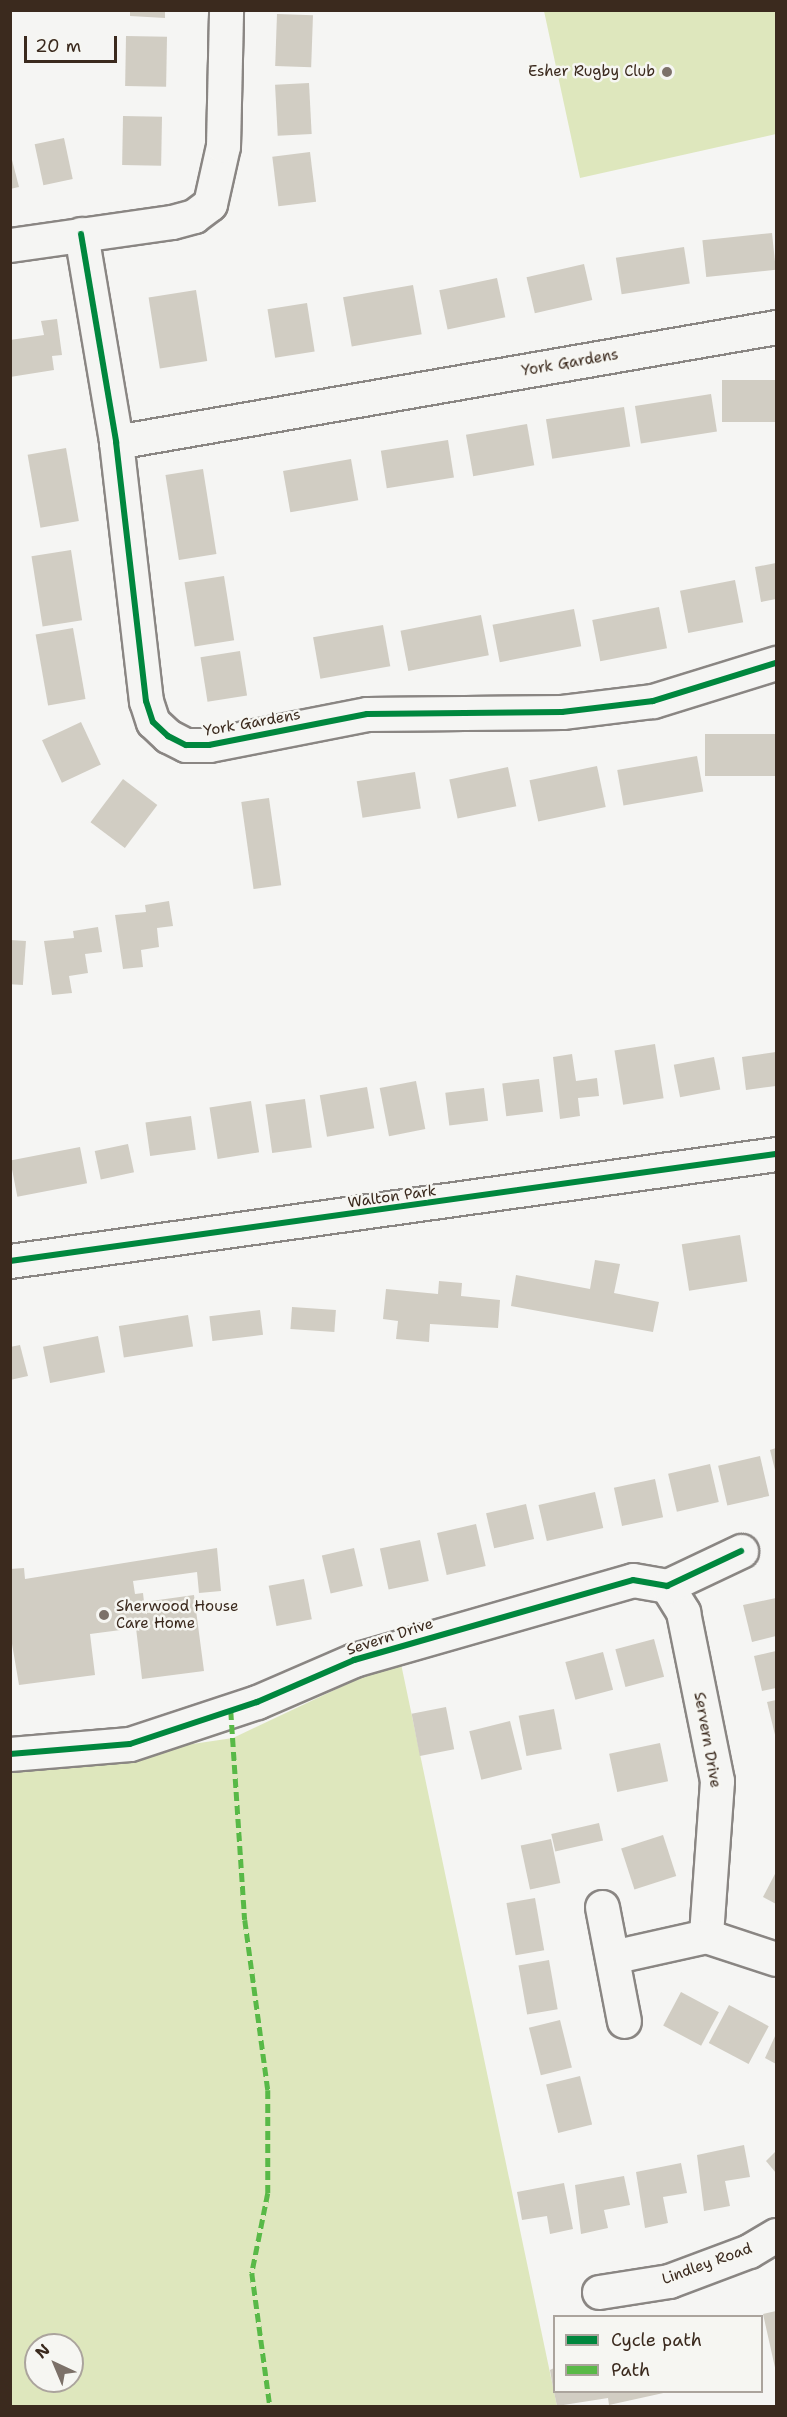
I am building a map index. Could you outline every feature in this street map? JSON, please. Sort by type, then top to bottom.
[{"type":"street","points":[[10,245],[172,222],[194,216],[210,204],[223,146],[226,10]]},
{"type":"street","name":"York Gardens","points":[[81,234],[116,442],[146,701],[153,722],[168,736],[186,745],[209,745],[367,714],[562,712],[653,701],[777,663]]},
{"type":"street","name":"York Gardens","points":[[116,442],[777,327]]},
{"type":"street","name":"Walton Park","points":[[10,1261],[777,1154]]},
{"type":"street","points":[[667,1586],[741,1551]]},
{"type":"street","name":"Severn Drive","points":[[10,1754],[130,1744],[257,1702],[354,1660],[462,1626],[633,1580],[667,1586]]},
{"type":"street","name":"Servern Drive","points":[[667,1586],[683,1612],[717,1781],[706,1936]]},
{"type":"street","points":[[602,1907],[624,2021]]},
{"type":"street","points":[[612,1957],[706,1936],[777,1959]]},
{"type":"street","name":"Lindley Road","points":[[599,2292],[669,2281],[749,2251],[777,2235]]},
{"type":"green space","name":"Esher Rugby Club","points":[[544,11],[776,11],[776,134],[580,178]]},
{"type":"green space","points":[[400,1659],[557,2406],[11,2406],[10,1771],[233,1738]]},
{"type":"building","points":[[130,10],[165,10],[165,18],[130,16]]},
{"type":"building","points":[[277,14],[313,15],[311,67],[275,66]]},
{"type":"building","points":[[126,36],[167,37],[166,87],[125,86]]},
{"type":"building","points":[[309,83],[312,134],[278,136],[275,85]]},
{"type":"building","points":[[123,116],[162,117],[161,166],[122,165]]},
{"type":"building","points":[[64,138],[73,179],[43,185],[35,144]]},
{"type":"building","points":[[10,152],[19,187],[10,189]]},
{"type":"building","points":[[310,152],[316,202],[278,206],[272,157]]},
{"type":"building","points":[[772,233],[776,270],[706,277],[702,240]]},
{"type":"building","points":[[684,247],[690,284],[622,294],[616,258]]},
{"type":"building","points":[[584,264],[592,300],[535,313],[527,277]]},
{"type":"building","points":[[497,278],[505,317],[448,329],[439,290]]},
{"type":"building","points":[[413,285],[422,334],[352,347],[343,297]]},
{"type":"building","points":[[196,290],[207,361],[160,369],[149,298]]},
{"type":"building","points":[[307,303],[315,351],[275,358],[267,309]]},
{"type":"building","points":[[57,319],[62,355],[52,356],[54,370],[10,377],[10,340],[44,335],[41,321]]},
{"type":"building","points":[[722,380],[776,380],[776,422],[722,422]]},
{"type":"building","points":[[711,394],[717,432],[641,444],[635,406]]},
{"type":"building","points":[[624,407],[630,447],[552,459],[546,419]]},
{"type":"building","points":[[527,424],[534,465],[473,476],[466,435]]},
{"type":"building","points":[[448,440],[454,478],[387,488],[381,451]]},
{"type":"building","points":[[66,448],[79,521],[40,528],[28,455]]},
{"type":"building","points":[[351,459],[358,500],[290,512],[283,471]]},
{"type":"building","points":[[203,469],[216,554],[179,560],[165,475]]},
{"type":"building","points":[[71,550],[82,620],[43,626],[31,556]]},
{"type":"building","points":[[776,563],[776,599],[761,602],[755,567]]},
{"type":"building","points":[[224,576],[234,640],[195,646],[184,582]]},
{"type":"building","points":[[735,580],[743,622],[688,633],[680,591]]},
{"type":"building","points":[[659,607],[667,648],[600,661],[592,620]]},
{"type":"building","points":[[574,609],[581,646],[500,662],[493,625]]},
{"type":"building","points":[[481,615],[489,655],[408,671],[401,631]]},
{"type":"building","points":[[383,625],[390,666],[320,679],[313,637]]},
{"type":"building","points":[[73,628],[86,699],[48,706],[36,635]]},
{"type":"building","points":[[240,651],[247,695],[208,702],[200,657]]},
{"type":"building","points":[[81,722],[101,765],[62,783],[42,740]]},
{"type":"building","points":[[705,734],[776,734],[776,776],[705,776]]},
{"type":"building","points":[[697,756],[703,791],[623,806],[617,770]]},
{"type":"building","points":[[597,766],[606,807],[538,821],[530,780]]},
{"type":"building","points":[[508,767],[516,806],[458,819],[449,779]]},
{"type":"building","points":[[415,772],[421,809],[363,818],[357,781]]},
{"type":"building","points":[[123,779],[157,805],[125,848],[91,822]]},
{"type":"building","points":[[269,798],[281,885],[254,889],[241,802]]},
{"type":"building","points":[[169,901],[173,926],[157,928],[159,947],[141,950],[143,967],[123,969],[115,915],[146,912],[145,905]]},
{"type":"building","points":[[98,927],[102,952],[85,954],[88,973],[69,976],[72,993],[52,995],[44,941],[74,938],[73,931]]},
{"type":"building","points":[[10,940],[26,941],[23,985],[10,984]]},
{"type":"building","points":[[655,1044],[664,1098],[623,1105],[615,1050]]},
{"type":"building","points":[[776,1052],[776,1086],[746,1090],[742,1057]]},
{"type":"building","points":[[572,1054],[576,1081],[597,1078],[599,1096],[578,1098],[580,1116],[560,1119],[553,1057]]},
{"type":"building","points":[[714,1057],[720,1089],[680,1097],[674,1065]]},
{"type":"building","points":[[539,1079],[543,1112],[506,1116],[502,1084]]},
{"type":"building","points":[[416,1081],[425,1129],[389,1136],[380,1088]]},
{"type":"building","points":[[367,1087],[374,1128],[327,1137],[320,1095]]},
{"type":"building","points":[[484,1088],[488,1121],[449,1126],[445,1093]]},
{"type":"building","points":[[305,1099],[312,1148],[272,1153],[265,1105]]},
{"type":"building","points":[[251,1101],[259,1152],[218,1159],[210,1108]]},
{"type":"building","points":[[191,1116],[196,1150],[150,1156],[145,1122]]},
{"type":"building","points":[[128,1144],[134,1172],[101,1179],[95,1151]]},
{"type":"building","points":[[80,1147],[87,1183],[17,1197],[10,1161]]},
{"type":"building","points":[[740,1235],[747,1281],[689,1291],[682,1244]]},
{"type":"building","points":[[595,1260],[620,1264],[614,1293],[659,1302],[653,1332],[511,1306],[516,1275],[590,1289]]},
{"type":"building","points":[[439,1281],[462,1283],[461,1296],[500,1300],[498,1328],[430,1324],[429,1342],[396,1339],[398,1321],[383,1319],[386,1289],[438,1294]]},
{"type":"building","points":[[292,1307],[336,1310],[334,1332],[290,1329]]},
{"type":"building","points":[[260,1310],[263,1335],[212,1341],[209,1316]]},
{"type":"building","points":[[188,1315],[193,1347],[124,1358],[119,1326]]},
{"type":"building","points":[[98,1336],[105,1372],[50,1383],[43,1347]]},
{"type":"building","points":[[20,1345],[28,1376],[10,1380],[10,1347]]},
{"type":"building","points":[[776,1448],[776,1474],[770,1450]]},
{"type":"building","points":[[760,1456],[769,1496],[727,1506],[718,1466]]},
{"type":"building","points":[[710,1464],[719,1502],[677,1512],[668,1474]]},
{"type":"building","points":[[655,1479],[663,1517],[622,1526],[614,1488]]},
{"type":"building","points":[[595,1492],[603,1528],[547,1541],[538,1505]]},
{"type":"building","points":[[526,1504],[534,1539],[494,1548],[486,1513]]},
{"type":"building","points":[[476,1524],[486,1566],[447,1575],[437,1533]]},
{"type":"building","points":[[420,1540],[429,1581],[389,1590],[380,1549]]},
{"type":"building","name":"Sherwood House Care Home","points":[[217,1548],[221,1591],[199,1593],[197,1572],[133,1581],[135,1594],[143,1593],[144,1602],[194,1595],[204,1671],[142,1679],[136,1628],[90,1634],[95,1675],[19,1685],[10,1632],[10,1569],[24,1568],[25,1579]]},
{"type":"building","points":[[354,1548],[363,1586],[331,1593],[322,1555]]},
{"type":"building","points":[[304,1579],[312,1619],[276,1626],[269,1586]]},
{"type":"building","points":[[776,1598],[776,1636],[752,1642],[743,1605]]},
{"type":"building","points":[[654,1639],[664,1677],[625,1687],[615,1649]]},
{"type":"building","points":[[776,1651],[776,1688],[762,1691],[754,1656]]},
{"type":"building","points":[[603,1652],[613,1690],[575,1700],[565,1662]]},
{"type":"building","points":[[776,1700],[776,1739],[767,1702]]},
{"type":"building","points":[[446,1707],[454,1749],[420,1756],[412,1714]]},
{"type":"building","points":[[554,1709],[562,1749],[526,1756],[519,1716]]},
{"type":"building","points":[[510,1721],[522,1770],[481,1780],[469,1731]]},
{"type":"building","points":[[660,1743],[668,1781],[617,1792],[609,1754]]},
{"type":"building","points":[[599,1823],[603,1841],[555,1852],[551,1834]]},
{"type":"building","points":[[663,1835],[676,1876],[634,1889],[621,1849]]},
{"type":"building","points":[[551,1839],[560,1883],[530,1889],[521,1845]]},
{"type":"building","points":[[776,1872],[776,1904],[763,1897]]},
{"type":"building","points":[[535,1898],[544,1950],[516,1955],[506,1903]]},
{"type":"building","points":[[549,1960],[558,2009],[527,2015],[518,1965]]},
{"type":"building","points":[[681,1992],[719,2012],[701,2046],[663,2026]]},
{"type":"building","points":[[729,2005],[769,2026],[749,2064],[709,2043]]},
{"type":"building","points":[[560,2020],[572,2068],[541,2075],[529,2028]]},
{"type":"building","points":[[776,2034],[776,2064],[765,2058]]},
{"type":"building","points":[[580,2076],[592,2125],[558,2133],[546,2084]]},
{"type":"building","points":[[744,2145],[750,2177],[725,2181],[730,2206],[704,2211],[697,2155]]},
{"type":"building","points":[[776,2151],[776,2173],[766,2161]]},
{"type":"building","points":[[681,2163],[687,2193],[663,2197],[668,2223],[645,2228],[636,2172]]},
{"type":"building","points":[[624,2176],[630,2205],[604,2210],[608,2228],[581,2234],[575,2185]]},
{"type":"building","points":[[564,2183],[573,2229],[550,2234],[547,2216],[522,2220],[517,2192]]},
{"type":"building","points":[[776,2311],[776,2372],[763,2314]]},
{"type":"building","points":[[553,2368],[553,2388],[550,2370]]},
{"type":"building","points":[[554,2393],[663,2393],[609,2405],[608,2398],[557,2406]]},
{"type":"marked path","points":[[231,1711],[245,1920],[268,2090],[268,2193],[252,2273],[270,2406]]},
{"type":"cycle path","points":[[81,234],[116,442],[146,701],[153,722],[168,736],[186,745],[209,745],[367,714],[562,712],[653,701],[776,663]]},
{"type":"cycle path","points":[[10,1261],[776,1154]]},
{"type":"cycle path","points":[[10,1754],[130,1744],[257,1702],[354,1660],[633,1580],[667,1586],[741,1551]]},
{"type":"place","name":"Esher Rugby Club","points":[[667,72]]},
{"type":"place","name":"Sherwood House Care Home","points":[[104,1615]]}]
